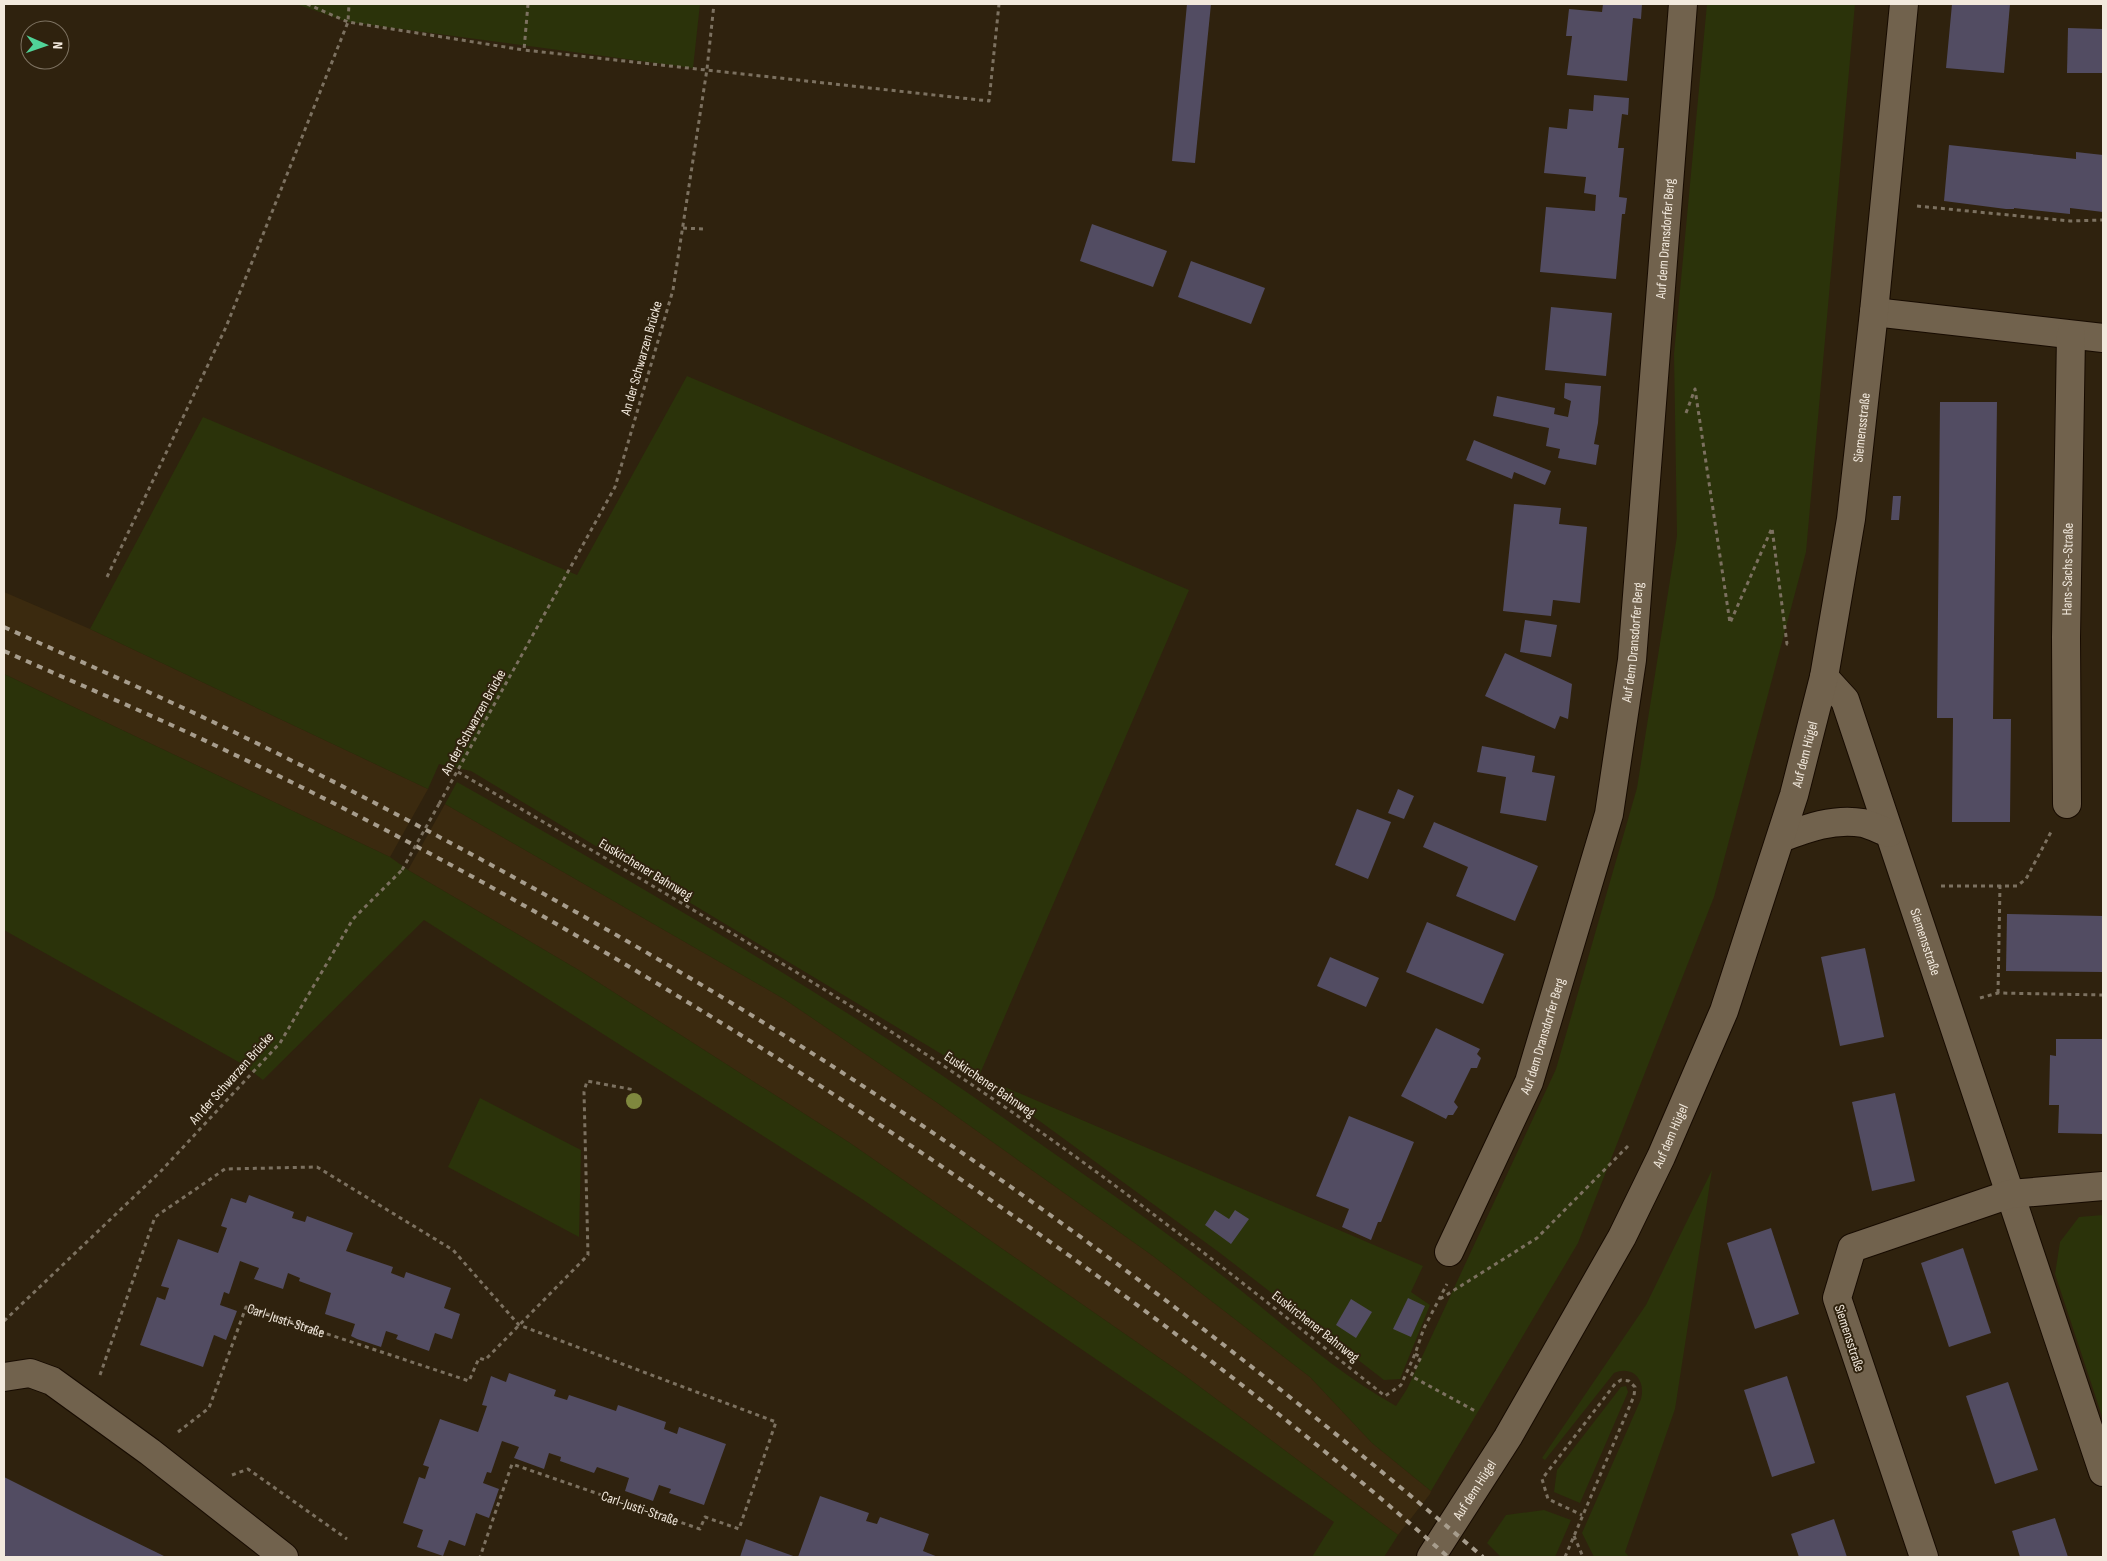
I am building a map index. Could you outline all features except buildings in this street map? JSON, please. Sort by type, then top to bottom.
[{"type":"street","name":"Auf dem Dransdorfer Berg","points":[[1449,1252],[1529,1082],[1609,814],[1632,660],[1683,4]]},
{"type":"street","name":"Siemensstraße","points":[[1904,4],[1874,312],[1851,519],[1824,677],[1845,700],[2103,1472]]},
{"type":"street","points":[[1874,312],[2103,338]]},
{"type":"street","name":"Hans-Sachs-Straße","points":[[2067,804],[2066,637],[2071,335]]},
{"type":"street","name":"Auf dem Hügel","points":[[1431,1557],[1508,1437],[1622,1237],[1657,1166],[1724,1011],[1794,795],[1824,677]]},
{"type":"street","points":[[1781,838],[1816,826],[1840,822],[1864,823],[1889,833]]},
{"type":"street","points":[[2010,1194],[2103,1186]]},
{"type":"street","name":"Siemensstraße","points":[[1924,1557],[1837,1298],[1852,1248],[2010,1194]]},
{"type":"street","points":[[4,1377],[30,1373],[52,1380],[150,1452],[284,1557]]},
{"type":"path","points":[[307,4],[348,22],[524,50],[989,100],[999,4]]},
{"type":"path","points":[[107,577],[226,327],[348,22],[349,4]]},
{"type":"path","points":[[524,50],[528,4]]},
{"type":"path","name":"An der Schwarzen Brücke","points":[[4,1321],[161,1171],[280,1043],[353,919],[402,870],[615,488],[673,290],[707,69],[714,4]]},
{"type":"path","points":[[1943,208],[2070,221],[2103,220]]},
{"type":"path","points":[[683,228],[704,229]]},
{"type":"path","points":[[1684,416],[1696,389],[1730,623],[1772,528],[1787,644],[1791,645]]},
{"type":"path","name":"Euskirchener Bahnweg","points":[[458,772],[773,957],[1010,1111],[1217,1262],[1386,1396],[1401,1385],[1424,1328],[1440,1300],[1537,1238],[1629,1145]]},
{"type":"path","points":[[1907,886],[2017,886],[2026,879],[2067,804]]},
{"type":"path","points":[[1998,993],[2000,886]]},
{"type":"path","points":[[1948,1007],[1998,993],[2103,995]]},
{"type":"path","points":[[88,1407],[155,1217],[225,1169],[317,1167],[454,1250],[519,1326],[588,1255],[584,1092],[587,1081],[635,1090]]},
{"type":"path","name":"Carl-Justi-Straße","points":[[150,1452],[209,1408],[246,1307],[469,1382],[479,1358],[485,1360],[519,1326],[776,1422],[740,1529],[705,1517],[700,1529],[512,1464],[480,1557]]},
{"type":"path","points":[[1415,1354],[1421,1357],[1411,1376],[1477,1412]]},
{"type":"path","points":[[1565,1557],[1634,1396],[1635,1387],[1629,1381],[1621,1380],[1615,1384],[1542,1479],[1548,1499],[1582,1515]]},
{"type":"path","points":[[196,1488],[248,1468],[347,1539]]},
{"type":"path","points":[[1574,1536],[1583,1557]]},
{"type":"shaded area","points":[[4,592],[90,629],[428,789],[390,857],[4,674]]},
{"type":"shaded area","points":[[445,804],[784,999],[939,1104],[1153,1256],[1310,1377],[1372,1443],[1431,1491],[1430,1494],[1398,1535],[1184,1375],[850,1143],[582,972],[408,870]]},
{"type":"green space","points":[[296,4],[700,4],[693,68],[348,22]]},
{"type":"green space","points":[[1707,4],[1855,4],[1806,552],[1714,897],[1578,1243],[1431,1491],[1372,1443],[1310,1377],[1153,1256],[939,1104],[784,999],[445,804],[457,782],[668,903],[874,1030],[942,1075],[1161,1229],[1324,1358],[1396,1406],[1407,1389],[1556,1069],[1637,788],[1677,536],[1674,354]]},
{"type":"green space","points":[[687,376],[1189,590],[979,1076],[1423,1266],[1411,1292],[1430,1305],[1400,1379],[1384,1380],[1220,1253],[978,1076],[471,771],[439,764],[428,789],[90,629],[203,417],[577,575]]},
{"type":"green space","points":[[4,674],[390,857],[408,870],[582,972],[850,1143],[1184,1375],[1398,1535],[1384,1557],[1312,1557],[1334,1522],[862,1199],[424,920],[263,1080],[244,1065],[4,930]]},
{"type":"green space","points":[[480,1098],[581,1150],[579,1237],[448,1167]]},
{"type":"green space","points":[[1712,1170],[1675,1409],[1625,1552],[1629,1557],[1594,1557],[1582,1533],[1641,1399],[1642,1386],[1640,1380],[1627,1371],[1614,1373],[1545,1460],[1542,1458],[1646,1305]]},
{"type":"green space","points":[[2103,1215],[2103,1419],[2055,1274],[2060,1242],[2079,1217]]},
{"type":"green space","points":[[1626,1386],[1628,1392],[1580,1503],[1554,1492],[1557,1470],[1621,1387]]},
{"type":"green space","points":[[1544,1510],[1571,1520],[1555,1557],[1501,1557],[1487,1543],[1506,1515]]},
{"type":"railway","points":[[4,627],[207,719],[396,814],[604,928],[765,1024],[979,1164],[1083,1239],[1286,1394],[1483,1557]]},
{"type":"railway","points":[[4,651],[203,740],[393,834],[551,921],[707,1014],[936,1162],[1087,1269],[1162,1324],[1307,1437],[1448,1557]]}]
